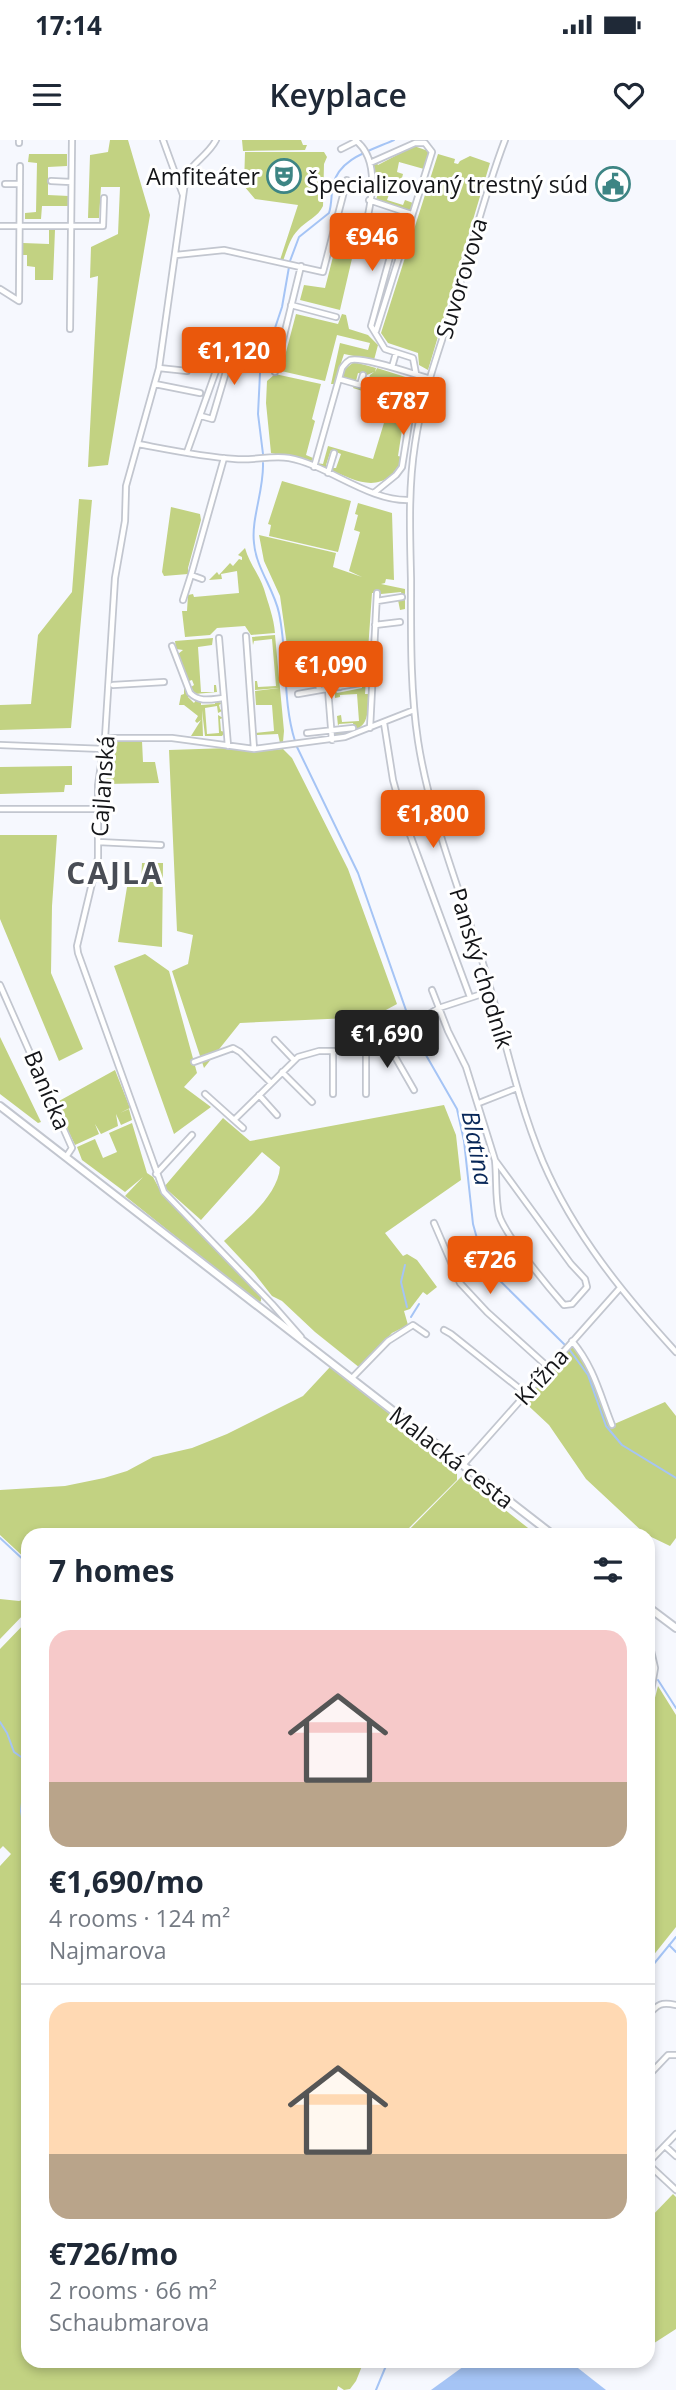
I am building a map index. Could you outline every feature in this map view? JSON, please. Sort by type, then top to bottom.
[{"type":"main road","points":[[0,1106],[352,1378]]},
{"type":"main road","name":"Malacká cesta","points":[[352,1378],[544,1528]]},
{"type":"main road","points":[[655,1612],[676,1628]]},
{"type":"street","points":[[70,329],[72,140]]},
{"type":"street","name":"Cajlanská","points":[[163,140],[183,196],[159,368],[126,486],[125,521],[115,578],[105,738],[97,809],[98,842],[95,871],[78,937],[78,953],[164,1192],[303,1340]]},
{"type":"street","points":[[183,196],[187,172],[213,147],[216,140]]},
{"type":"street","name":"Suvorovova","points":[[410,500],[415,442],[431,379],[505,140]]},
{"type":"street","points":[[341,149],[356,141],[369,160],[373,180],[370,208],[360,250]]},
{"type":"street","points":[[369,160],[415,143],[425,143],[432,152],[405,236],[396,235],[371,326],[385,349],[413,358],[416,375]]},
{"type":"street","points":[[0,289],[19,302],[20,166]]},
{"type":"street","points":[[176,256],[224,250],[323,272],[347,180]]},
{"type":"street","points":[[51,181],[71,181]]},
{"type":"street","points":[[5,184],[20,184]]},
{"type":"street","points":[[0,226],[103,226],[104,198]]},
{"type":"street","points":[[369,200],[411,214]]},
{"type":"street","points":[[336,222],[365,230]]},
{"type":"street","points":[[275,372],[301,266]]},
{"type":"street","points":[[291,305],[337,317]]},
{"type":"street","points":[[392,367],[396,353]]},
{"type":"street","points":[[187,452],[222,354],[231,355],[212,419],[201,416]]},
{"type":"street","points":[[314,467],[342,368],[347,361],[354,359],[392,367],[431,379]]},
{"type":"street","points":[[159,368],[187,371]]},
{"type":"street","points":[[339,379],[360,385],[363,375]]},
{"type":"street","points":[[375,492],[402,467],[410,417],[423,377]]},
{"type":"street","points":[[155,384],[200,393]]},
{"type":"street","points":[[138,444],[224,458],[289,458],[397,500],[410,500]]},
{"type":"street","points":[[328,474],[334,453]]},
{"type":"street","points":[[183,600],[224,458]]},
{"type":"street","name":"Panský chodník","points":[[410,500],[414,710],[426,785],[491,991],[517,1088],[540,1154],[559,1196],[578,1228],[620,1288],[676,1352]]},
{"type":"street","points":[[191,575],[202,579]]},
{"type":"street","points":[[370,728],[377,593]]},
{"type":"street","points":[[377,601],[402,597]]},
{"type":"street","points":[[375,625],[400,622]]},
{"type":"street","points":[[246,636],[254,748]]},
{"type":"street","points":[[219,638],[228,746]]},
{"type":"street","points":[[172,646],[190,693],[199,700],[224,698]]},
{"type":"street","points":[[317,669],[319,690]]},
{"type":"street","points":[[338,672],[340,687]]},
{"type":"street","points":[[113,685],[164,682]]},
{"type":"street","points":[[298,694],[360,683]]},
{"type":"street","points":[[328,689],[332,740]]},
{"type":"street","points":[[105,738],[180,739],[254,748],[285,746],[332,740],[414,710]]},
{"type":"street","points":[[384,723],[393,780],[402,813],[470,997]]},
{"type":"street","points":[[307,733],[353,728]]},
{"type":"street","points":[[0,745],[104,749]]},
{"type":"street","points":[[0,808],[97,809]]},
{"type":"street","points":[[98,842],[161,845]]},
{"type":"street","name":"Banícka","points":[[0,985],[72,1148],[66,1157]]},
{"type":"street","points":[[432,990],[479,1103],[495,1160],[501,1221],[546,1284],[564,1305],[572,1304],[587,1287],[585,1279],[571,1264],[495,1160]]},
{"type":"street","points":[[234,1120],[294,1060],[313,1052],[366,1051],[439,1007],[491,991]]},
{"type":"street","points":[[384,1038],[414,1090]]},
{"type":"street","points":[[275,1040],[294,1060]]},
{"type":"street","points":[[194,1062],[233,1048],[271,1083]]},
{"type":"street","points":[[366,1051],[366,1094]]},
{"type":"street","points":[[332,1094],[333,1052]]},
{"type":"street","points":[[282,1072],[312,1102]]},
{"type":"street","points":[[479,1103],[517,1088]]},
{"type":"street","points":[[205,1094],[243,1128]]},
{"type":"street","points":[[259,1095],[278,1115]]},
{"type":"street","points":[[156,1174],[192,1135]]},
{"type":"street","points":[[497,1178],[508,1177]]},
{"type":"street","points":[[434,1223],[460,1283],[487,1312],[548,1367]]},
{"type":"street","name":"Krížna","points":[[463,1465],[620,1288]]},
{"type":"street","points":[[266,1311],[272,1304]]},
{"type":"street","points":[[352,1378],[388,1341],[413,1325],[426,1334]]},
{"type":"street","points":[[444,1330],[525,1393]]},
{"type":"street","points":[[571,1341],[586,1359],[612,1425]]},
{"type":"street","points":[[655,2007],[663,2003],[676,2005]]},
{"type":"street","points":[[655,2069],[668,2055],[676,2054]]},
{"type":"street","points":[[655,2156],[676,2134]]},
{"type":"street","points":[[665,2146],[676,2156]]},
{"type":"street","points":[[655,2170],[676,2190]]},
{"type":"green space","points":[[110,140],[128,140],[150,215],[108,465],[88,467],[98,276],[90,278],[91,247],[118,234],[120,187],[101,187],[99,218],[88,218],[90,155],[108,152]]},
{"type":"green space","points":[[242,140],[301,140],[303,145],[307,145],[305,150],[243,151]]},
{"type":"green space","points":[[414,146],[431,152],[427,166],[424,169],[399,162],[397,172],[403,174],[400,186],[393,184],[387,200],[403,205],[405,200],[413,203],[411,209],[407,211],[376,200],[380,186],[376,185],[373,164],[376,162],[378,165]]},
{"type":"green space","points":[[245,152],[324,152],[327,157],[324,164],[323,206],[295,233],[283,261],[280,260],[298,205],[255,199],[244,186]]},
{"type":"green space","points":[[29,154],[67,154],[67,166],[48,167],[48,195],[69,196],[68,206],[42,206],[41,219],[25,219],[25,213],[36,212],[37,163],[28,162]]},
{"type":"green space","points":[[438,154],[455,159],[454,163],[458,164],[470,156],[490,163],[428,370],[419,365],[418,353],[388,343],[381,333]]},
{"type":"green space","points":[[49,229],[55,230],[53,280],[35,280],[35,267],[27,266],[27,255],[22,255],[23,243],[49,244]]},
{"type":"green space","points":[[336,245],[354,250],[340,310],[300,300],[304,285],[325,288]]},
{"type":"green space","points":[[296,314],[338,324],[342,314],[346,315],[349,329],[368,335],[378,345],[374,360],[344,354],[334,384],[331,384],[340,343],[368,350],[370,343],[337,335],[325,381],[281,371]]},
{"type":"green space","points":[[354,362],[376,368],[375,372],[377,368],[415,380],[402,430],[398,456],[402,457],[400,463],[390,476],[376,483],[361,482],[332,471],[336,468],[341,454],[331,450],[326,465],[329,466],[328,469],[317,463],[323,464],[328,446],[373,459],[387,413],[385,411],[388,399],[353,388],[365,389],[370,375],[374,372],[367,375],[358,373],[356,381],[342,377],[345,369]]},
{"type":"green space","points":[[275,374],[321,384],[306,455],[313,458],[311,462],[271,453],[266,403],[267,381]]},
{"type":"green space","points":[[282,481],[351,501],[338,552],[269,536],[271,525],[268,524]]},
{"type":"green space","points":[[79,499],[92,500],[71,728],[0,730],[0,705],[31,704],[38,635],[72,592]]},
{"type":"green space","points":[[358,503],[392,513],[394,580],[386,579],[385,583],[381,584],[405,589],[405,609],[400,610],[398,600],[401,592],[381,594],[381,597],[379,593],[372,593],[365,694],[369,694],[368,712],[360,727],[355,730],[337,736],[335,732],[348,732],[348,729],[354,728],[353,723],[338,726],[337,716],[341,715],[342,722],[359,721],[357,694],[335,698],[335,690],[337,693],[362,688],[361,658],[290,667],[280,596],[264,561],[259,535],[336,553],[333,567],[362,577],[349,571],[360,532],[354,530]]},
{"type":"green space","points":[[171,507],[200,514],[201,520],[188,574],[164,576],[162,572]]},
{"type":"green space","points":[[245,548],[264,589],[275,633],[251,635],[245,626],[217,628],[210,635],[185,637],[182,611],[187,611],[188,595],[193,594],[194,597],[239,593],[237,571],[221,574],[222,579],[209,580],[217,572],[219,575],[230,563],[233,566],[239,559],[242,560],[238,555]]},
{"type":"green space","points":[[275,635],[284,731],[283,742],[280,743],[278,734],[255,733],[274,731],[272,705],[256,705],[255,691],[279,688],[255,690],[255,681],[258,687],[276,686],[272,639],[254,641],[253,645],[252,637]]},
{"type":"green space","points":[[213,638],[212,645],[198,647],[201,692],[214,692],[216,685],[217,692],[195,694],[191,687],[194,685],[192,680],[189,681],[178,654],[183,650],[176,649],[175,641]]},
{"type":"green space","points":[[184,685],[190,695],[188,697],[194,703],[196,700],[201,702],[201,705],[215,704],[215,701],[222,703],[219,705],[222,711],[218,713],[217,706],[205,708],[207,734],[219,733],[218,715],[223,718],[220,719],[221,731],[225,732],[222,736],[205,736],[202,710],[203,736],[191,736],[201,720],[197,723],[195,721],[198,716],[184,705],[179,705],[181,695],[184,694]]},
{"type":"green space","points":[[110,741],[142,741],[143,762],[155,762],[159,783],[106,784]]},
{"type":"green space","points":[[229,748],[253,752],[283,749],[292,758],[348,869],[397,1004],[373,1017],[240,1023],[204,1068],[172,971],[188,964],[193,935],[177,931],[169,750]]},
{"type":"green space","points":[[72,766],[72,785],[65,785],[64,792],[0,794],[0,767]]},
{"type":"green space","points":[[0,835],[57,835],[51,973],[83,1049],[59,1061],[0,919]]},
{"type":"green space","points":[[142,863],[163,863],[162,947],[118,942],[128,881],[141,882]]},
{"type":"green space","points":[[145,954],[169,971],[197,1073],[184,1087],[211,1107],[174,1134],[114,966]]},
{"type":"green space","points":[[0,1037],[41,1122],[38,1123],[0,1094]]},
{"type":"green space","points":[[115,1070],[130,1108],[120,1113],[129,1109],[132,1120],[121,1125],[116,1114],[118,1126],[101,1134],[95,1124],[99,1134],[75,1145],[59,1111],[59,1101]]},
{"type":"green space","points":[[444,1105],[456,1135],[461,1180],[385,1233],[403,1256],[407,1254],[417,1260],[437,1287],[427,1295],[423,1292],[410,1309],[404,1311],[408,1325],[392,1333],[360,1368],[282,1301],[272,1296],[224,1241],[267,1198],[278,1178],[280,1167],[262,1152],[201,1220],[164,1187],[223,1118],[250,1141]]},
{"type":"green space","points":[[132,1123],[147,1173],[153,1177],[162,1194],[261,1295],[259,1303],[125,1196],[143,1177],[125,1192],[82,1160],[77,1147],[95,1139],[103,1158],[117,1152],[109,1133]]},
{"type":"green space","points":[[572,1341],[582,1352],[612,1425],[665,1402],[676,1416],[676,1538],[670,1546],[655,1539],[655,1528],[639,1528],[586,1479],[549,1425],[519,1397]]},
{"type":"green space","points":[[330,1367],[457,1467],[457,1480],[409,1528],[21,1528],[21,1554],[0,1535],[0,1490],[65,1486],[127,1471],[153,1457],[192,1448],[227,1434],[303,1396]]},
{"type":"green space","points":[[462,1476],[528,1528],[411,1528]]},
{"type":"green space","points":[[0,1599],[21,1600],[21,1617],[0,1639]]},
{"type":"green space","points":[[21,1627],[21,2368],[361,2368],[350,2389],[344,2390],[338,2386],[337,2390],[0,2390],[0,1866],[11,1854],[3,1846],[0,1849],[0,1649]]},
{"type":"green space","points":[[658,1686],[676,1715],[676,1927],[655,1953],[655,1698]]},
{"type":"green space","points":[[673,2194],[676,2197],[676,2329],[655,2342],[655,2213]]},
{"type":"water","points":[[461,2368],[578,2368],[606,2390],[431,2390]]},
{"type":"waterway","name":"Blatina","points":[[290,261],[299,237],[329,213],[333,185],[342,168],[358,156],[394,140]]},
{"type":"waterway","name":"Blatina","points":[[263,454],[258,414],[260,373],[282,307],[289,267]]},
{"type":"waterway","name":"Blatina","points":[[263,463],[254,524],[255,552],[279,613],[288,710],[295,741]]},
{"type":"waterway","name":"Blatina","points":[[297,747],[358,873],[415,1036],[457,1109],[464,1141],[473,1224],[488,1269],[565,1345]]},
{"type":"waterway","points":[[405,1265],[401,1282],[407,1307]]},
{"type":"waterway","points":[[411,1317],[419,1304]]},
{"type":"waterway","name":"Blatina","points":[[569,1349],[588,1375],[606,1426],[622,1445],[676,1478]]},
{"type":"waterway","points":[[0,1538],[21,1558]]},
{"type":"waterway","points":[[658,1680],[676,1708]]},
{"type":"waterway","points":[[0,1722],[14,1752],[21,1757]]},
{"type":"waterway","points":[[655,1962],[676,1937]]},
{"type":"waterway","points":[[669,1945],[676,1952]]},
{"type":"waterway","points":[[376,2390],[385,2368]]},
{"type":"place","name":"Amfiteáter","points":[[284,176]]},
{"type":"place","name":"Špecializovaný trestný súd","points":[[613,184]]},
{"type":"district","name":"CAJLA","points":[[115,872]]}]
